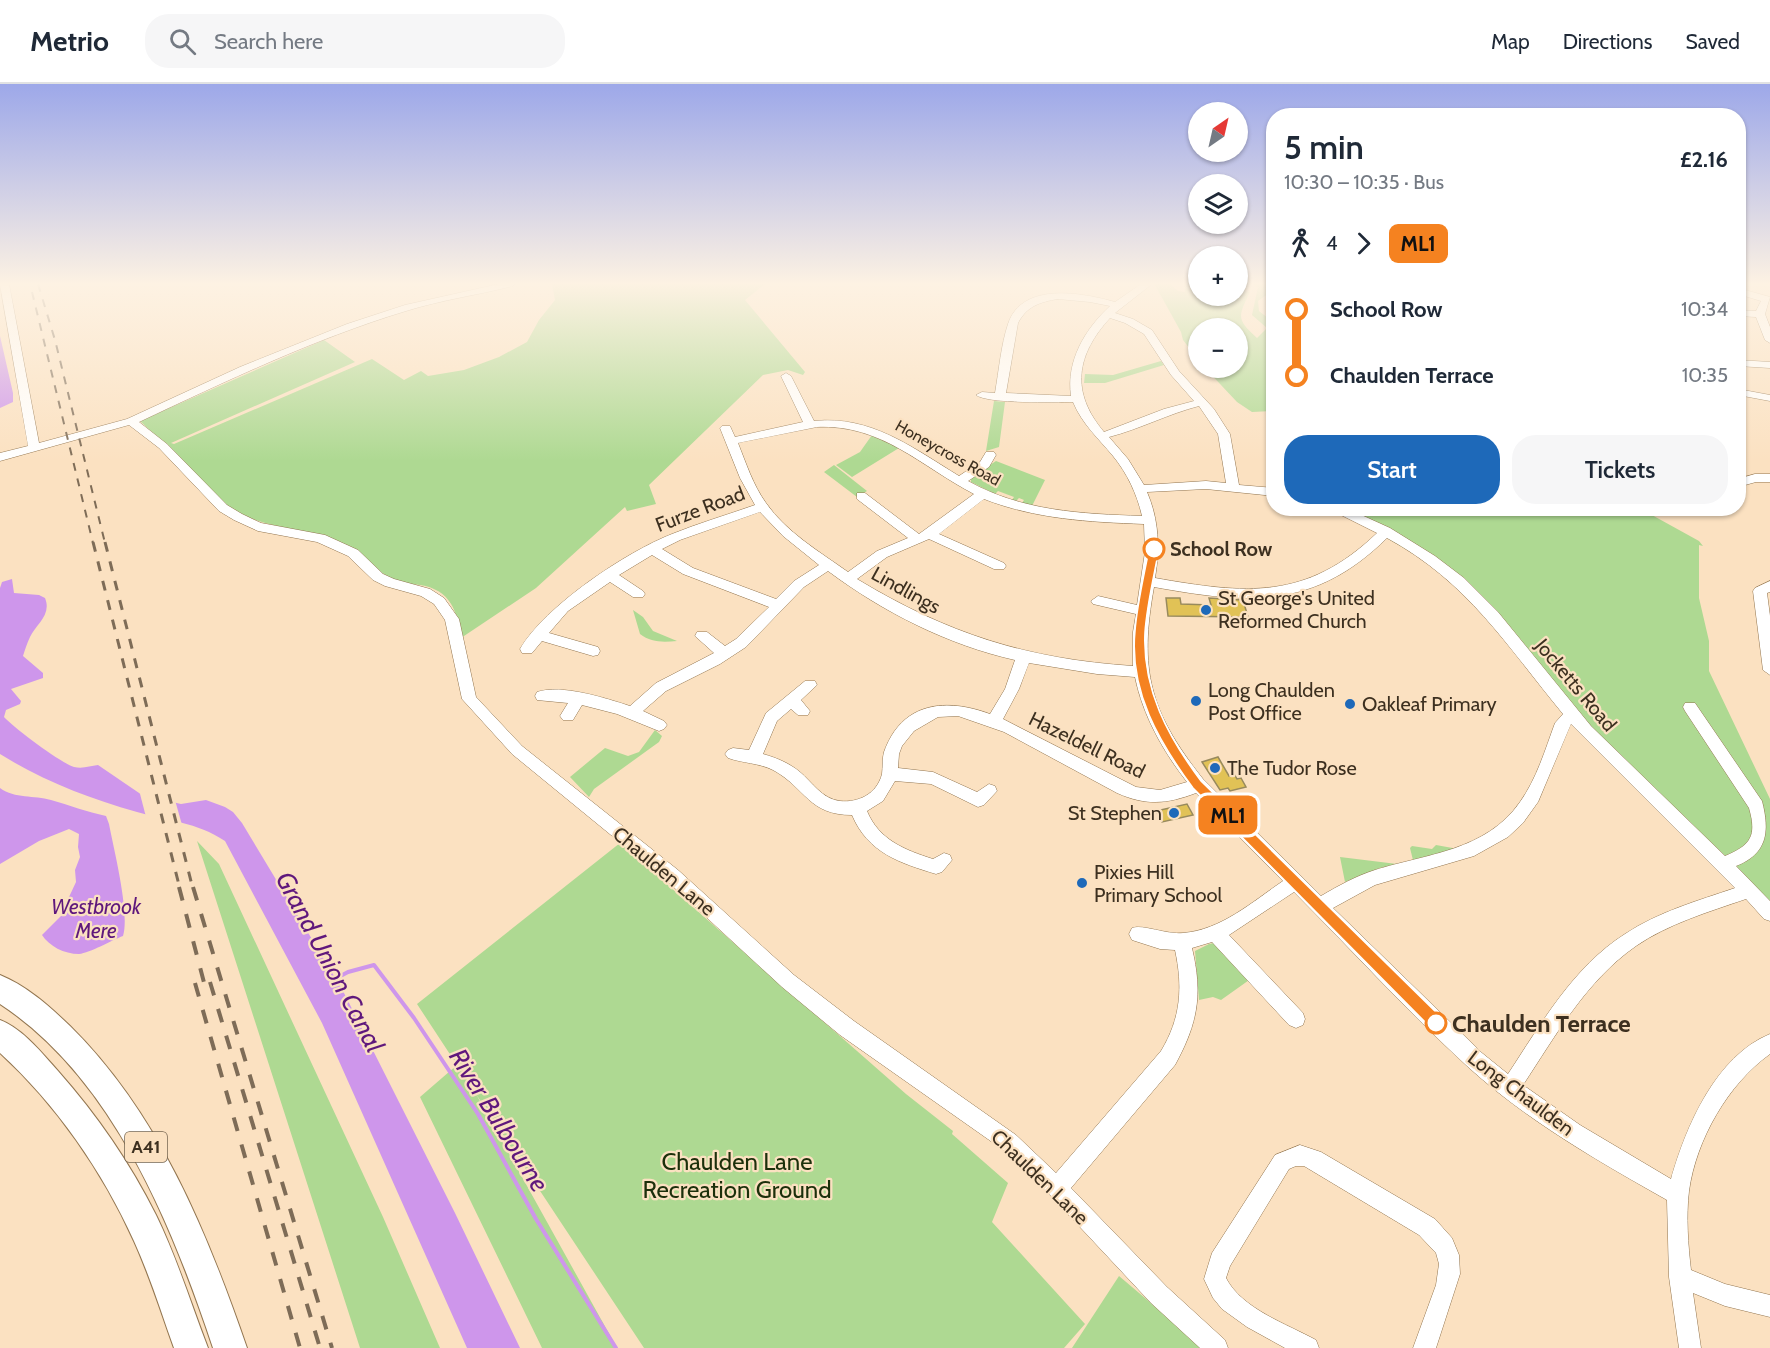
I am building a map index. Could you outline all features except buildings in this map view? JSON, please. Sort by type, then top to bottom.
[{"type":"highway","name":"A41","points":[[0,988],[40,1015],[82,1057],[136,1130],[169,1189],[219,1314],[230,1348]]},
{"type":"highway","name":"A41","points":[[0,1034],[21,1052],[69,1108],[114,1174],[145,1228],[191,1348]]},
{"type":"street","points":[[15,343],[34,448]]},
{"type":"street","points":[[0,457],[132,420],[244,369],[309,343]]},
{"type":"street","points":[[1000,397],[1009,343]]},
{"type":"street","points":[[982,395],[1077,399],[1075,383],[1079,361],[1086,343]]},
{"type":"street","points":[[1155,343],[1168,364],[1210,411],[1224,434],[1233,487]]},
{"type":"street","points":[[1746,364],[1769,366]]},
{"type":"street","points":[[786,376],[810,425]]},
{"type":"street","points":[[1746,394],[1770,398]]},
{"type":"street","name":"Long Chaulden","points":[[1077,399],[1084,414],[1123,461],[1140,489],[1150,520],[1154,549],[1140,632],[1142,672],[1154,716],[1174,754],[1197,785],[1475,1060],[1579,1138],[1678,1194]]},
{"type":"street","points":[[1101,436],[1133,426],[1168,411],[1202,402]]},
{"type":"street","name":"Chaulden Lane","points":[[132,420],[163,446],[223,508],[238,517],[258,527],[320,538],[353,553],[384,580],[402,588],[425,592],[439,601],[452,619],[469,699],[517,750],[672,875],[788,981],[848,1028],[1009,1142],[1057,1188],[1143,1279],[1217,1348]]},
{"type":"street","name":"Honeycross Road","points":[[732,441],[810,425],[835,423],[863,428],[888,438],[982,494],[1031,510],[1053,514],[1150,520]]},
{"type":"street","name":"Lindlings","points":[[726,428],[762,507],[788,533],[828,565],[885,603],[931,627],[1023,658],[1095,670],[1142,672]]},
{"type":"street","points":[[961,480],[985,464],[990,455]]},
{"type":"street","points":[[1746,481],[1770,478]]},
{"type":"street","points":[[1140,489],[1187,486],[1233,487],[1266,491]]},
{"type":"street","points":[[848,579],[882,554],[930,534],[982,494]]},
{"type":"street","points":[[861,496],[916,538]]},
{"type":"street","name":"Furze Road","points":[[527,649],[563,608],[609,575],[652,549],[675,537],[762,507]]},
{"type":"street","name":"Jocketts Road","points":[[1351,516],[1386,531],[1417,549],[1460,582],[1485,608],[1571,715],[1627,774],[1722,864],[1770,914]]},
{"type":"street","points":[[1149,581],[1220,593],[1246,594],[1288,590],[1339,571],[1386,531]]},
{"type":"street","points":[[930,534],[949,545],[999,566]]},
{"type":"street","points":[[652,549],[687,571],[778,605]]},
{"type":"street","points":[[633,712],[661,687],[725,654],[753,633],[799,584],[828,565]]},
{"type":"street","points":[[609,575],[638,594]]},
{"type":"street","points":[[1770,586],[1760,591],[1770,670]]},
{"type":"street","points":[[1098,601],[1144,611]]},
{"type":"street","points":[[540,635],[593,651]]},
{"type":"street","points":[[702,636],[725,654]]},
{"type":"street","points":[[993,723],[1012,689],[1023,658]]},
{"type":"street","points":[[754,757],[771,717],[810,685]]},
{"type":"street","points":[[542,696],[553,694],[619,706],[659,725]]},
{"type":"street","points":[[568,716],[578,699]]},
{"type":"street","points":[[791,700],[803,711]]},
{"type":"street","points":[[1690,707],[1756,806],[1761,818],[1760,841],[1751,851],[1722,864]]},
{"type":"street","name":"Hazeldell Road","points":[[890,774],[892,754],[898,742],[916,720],[926,714],[956,710],[993,723],[1136,794],[1155,797],[1170,795],[1197,785]]},
{"type":"street","points":[[1321,906],[1372,879],[1463,855],[1494,837],[1517,818],[1533,793],[1563,723],[1571,715]]},
{"type":"street","points":[[733,754],[754,757],[783,768],[796,777],[823,804],[841,808],[857,807],[883,791],[890,774],[933,778],[978,800],[989,791]]},
{"type":"street","points":[[857,807],[870,835],[877,843],[900,856],[936,867],[944,860]]},
{"type":"street","points":[[1138,934],[1151,940],[1182,943],[1217,934],[1295,882]]},
{"type":"street","points":[[1510,1088],[1575,992],[1605,960],[1630,941],[1659,924],[1748,891]]},
{"type":"street","points":[[1217,934],[1296,1018]]},
{"type":"street","points":[[1057,1188],[1168,1058],[1178,1042],[1190,1008],[1190,979],[1182,943]]},
{"type":"street","points":[[1690,1348],[1680,1277],[1678,1194],[1699,1128],[1717,1094],[1738,1067],[1770,1043]]},
{"type":"street","points":[[1308,1348],[1226,1299],[1215,1280],[1220,1261],[1282,1162],[1289,1157],[1300,1155],[1318,1162],[1388,1203],[1427,1227],[1440,1239],[1450,1259],[1450,1277],[1424,1348]]},
{"type":"street","points":[[1680,1277],[1725,1295],[1770,1306]]},
{"type":"green space","points":[[317,343],[328,343],[355,362],[171,443],[174,444],[372,359],[404,380],[421,371],[428,376],[464,370],[499,357],[525,343],[781,343],[805,372],[803,375],[788,370],[763,375],[649,485],[656,504],[627,511],[625,507],[536,588],[461,638],[451,603],[439,592],[390,578],[338,541],[262,522],[237,512],[217,497],[140,421]]},
{"type":"green space","points":[[1248,343],[1266,343],[1266,411],[1252,412],[1237,402],[1214,378],[1248,378]]},
{"type":"green space","points":[[1161,361],[1164,365],[1105,383],[1084,383],[1085,374],[1113,375]]},
{"type":"green space","points":[[994,401],[1005,402],[999,447],[986,451]]},
{"type":"green space","points":[[872,435],[899,448],[852,477],[836,465],[860,452]]},
{"type":"green space","points":[[996,461],[1045,480],[1032,506],[1022,503],[1024,500],[1019,498],[1016,501],[1012,500],[1014,497],[998,491],[995,494],[971,482],[971,479],[979,473],[983,475],[989,472],[984,469]]},
{"type":"green space","points":[[834,465],[867,491],[857,497],[824,472]]},
{"type":"green space","points":[[1350,516],[1654,516],[1699,541],[1703,546],[1699,545],[1699,598],[1709,641],[1709,671],[1770,799],[1770,908],[1575,715],[1468,586]]},
{"type":"green space","points":[[633,610],[643,617],[653,631],[677,641],[662,642],[644,637],[640,634]]},
{"type":"green space","points":[[655,730],[662,736],[659,742],[594,789],[589,797],[570,777],[605,748],[628,756],[639,752]]},
{"type":"green space","points":[[197,841],[219,864],[383,1217],[440,1348],[360,1348]]},
{"type":"green space","name":"Chaulden Lane Recreation Ground","points":[[620,843],[906,1094],[953,1131],[952,1134],[1008,1183],[992,1222],[1085,1324],[1064,1348],[644,1348],[476,1094],[617,1348],[542,1348],[420,1097],[457,1065],[417,1004]]},
{"type":"green space","points":[[1436,845],[1458,849],[1413,860],[1410,848],[1412,846],[1432,849]]},
{"type":"green space","points":[[1340,857],[1397,864],[1345,882]]},
{"type":"green space","points":[[1219,942],[1252,978],[1221,1000],[1213,997],[1199,1000],[1195,951]]},
{"type":"green space","points":[[1119,1276],[1204,1348],[1072,1348]]},
{"type":"water","points":[[0,343],[2,343],[13,402],[0,408]]},
{"type":"water","points":[[12,579],[14,593],[39,595],[45,598],[47,604],[45,614],[30,637],[23,656],[43,673],[43,678],[11,689],[21,701],[20,704],[6,710],[4,717],[38,745],[74,767],[98,765],[142,795],[181,804],[206,800],[233,812],[242,823],[342,989],[520,1348],[467,1348],[322,1023],[225,841],[193,826],[83,795],[49,781],[0,754],[0,588],[2,582]]},
{"type":"water","name":"Westbrook Mere","points":[[0,788],[12,794],[45,798],[106,816],[121,881],[125,926],[123,936],[79,954],[63,951],[45,939],[42,935],[71,906],[69,897],[76,882],[75,870],[80,857],[79,834],[69,829],[39,841],[0,864]]},
{"type":"pier","points":[[139,790],[175,800],[182,825],[146,817]]},
{"type":"waterway","name":"River Bulbourne","points":[[333,980],[348,972],[374,965],[414,1018],[478,1114],[536,1219],[616,1348]]},
{"type":"railway","points":[[44,343],[93,543]]},
{"type":"railway","points":[[56,343],[105,543]]},
{"type":"railway","points":[[93,542],[180,889]]},
{"type":"railway","points":[[105,542],[193,889]]},
{"type":"railway","points":[[179,887],[207,994]]},
{"type":"railway","points":[[193,887],[332,1348]]},
{"type":"railway","points":[[210,982],[320,1348]]},
{"type":"railway","points":[[195,983],[300,1348]]},
{"type":"bus line","name":"ML1","points":[[1154,549],[1140,632],[1140,653],[1149,702],[1174,754],[1197,785],[1436,1023]]},
{"type":"place","name":"School Row","points":[[1154,549]]},
{"type":"place","name":"St George's United Reformed Church","points":[[1206,610]]},
{"type":"place","name":"Long Chaulden Post Office","points":[[1196,701]]},
{"type":"place","name":"Oakleaf Primary","points":[[1350,704]]},
{"type":"place","name":"The Tudor Rose","points":[[1215,768]]},
{"type":"place","name":"St Stephen","points":[[1174,813]]},
{"type":"place","name":"Pixies Hill Primary School","points":[[1082,883]]},
{"type":"place","name":"Chaulden Terrace","points":[[1436,1023]]},
{"type":"water label","name":"Grand Union Canal","points":[[330,962]]}]
